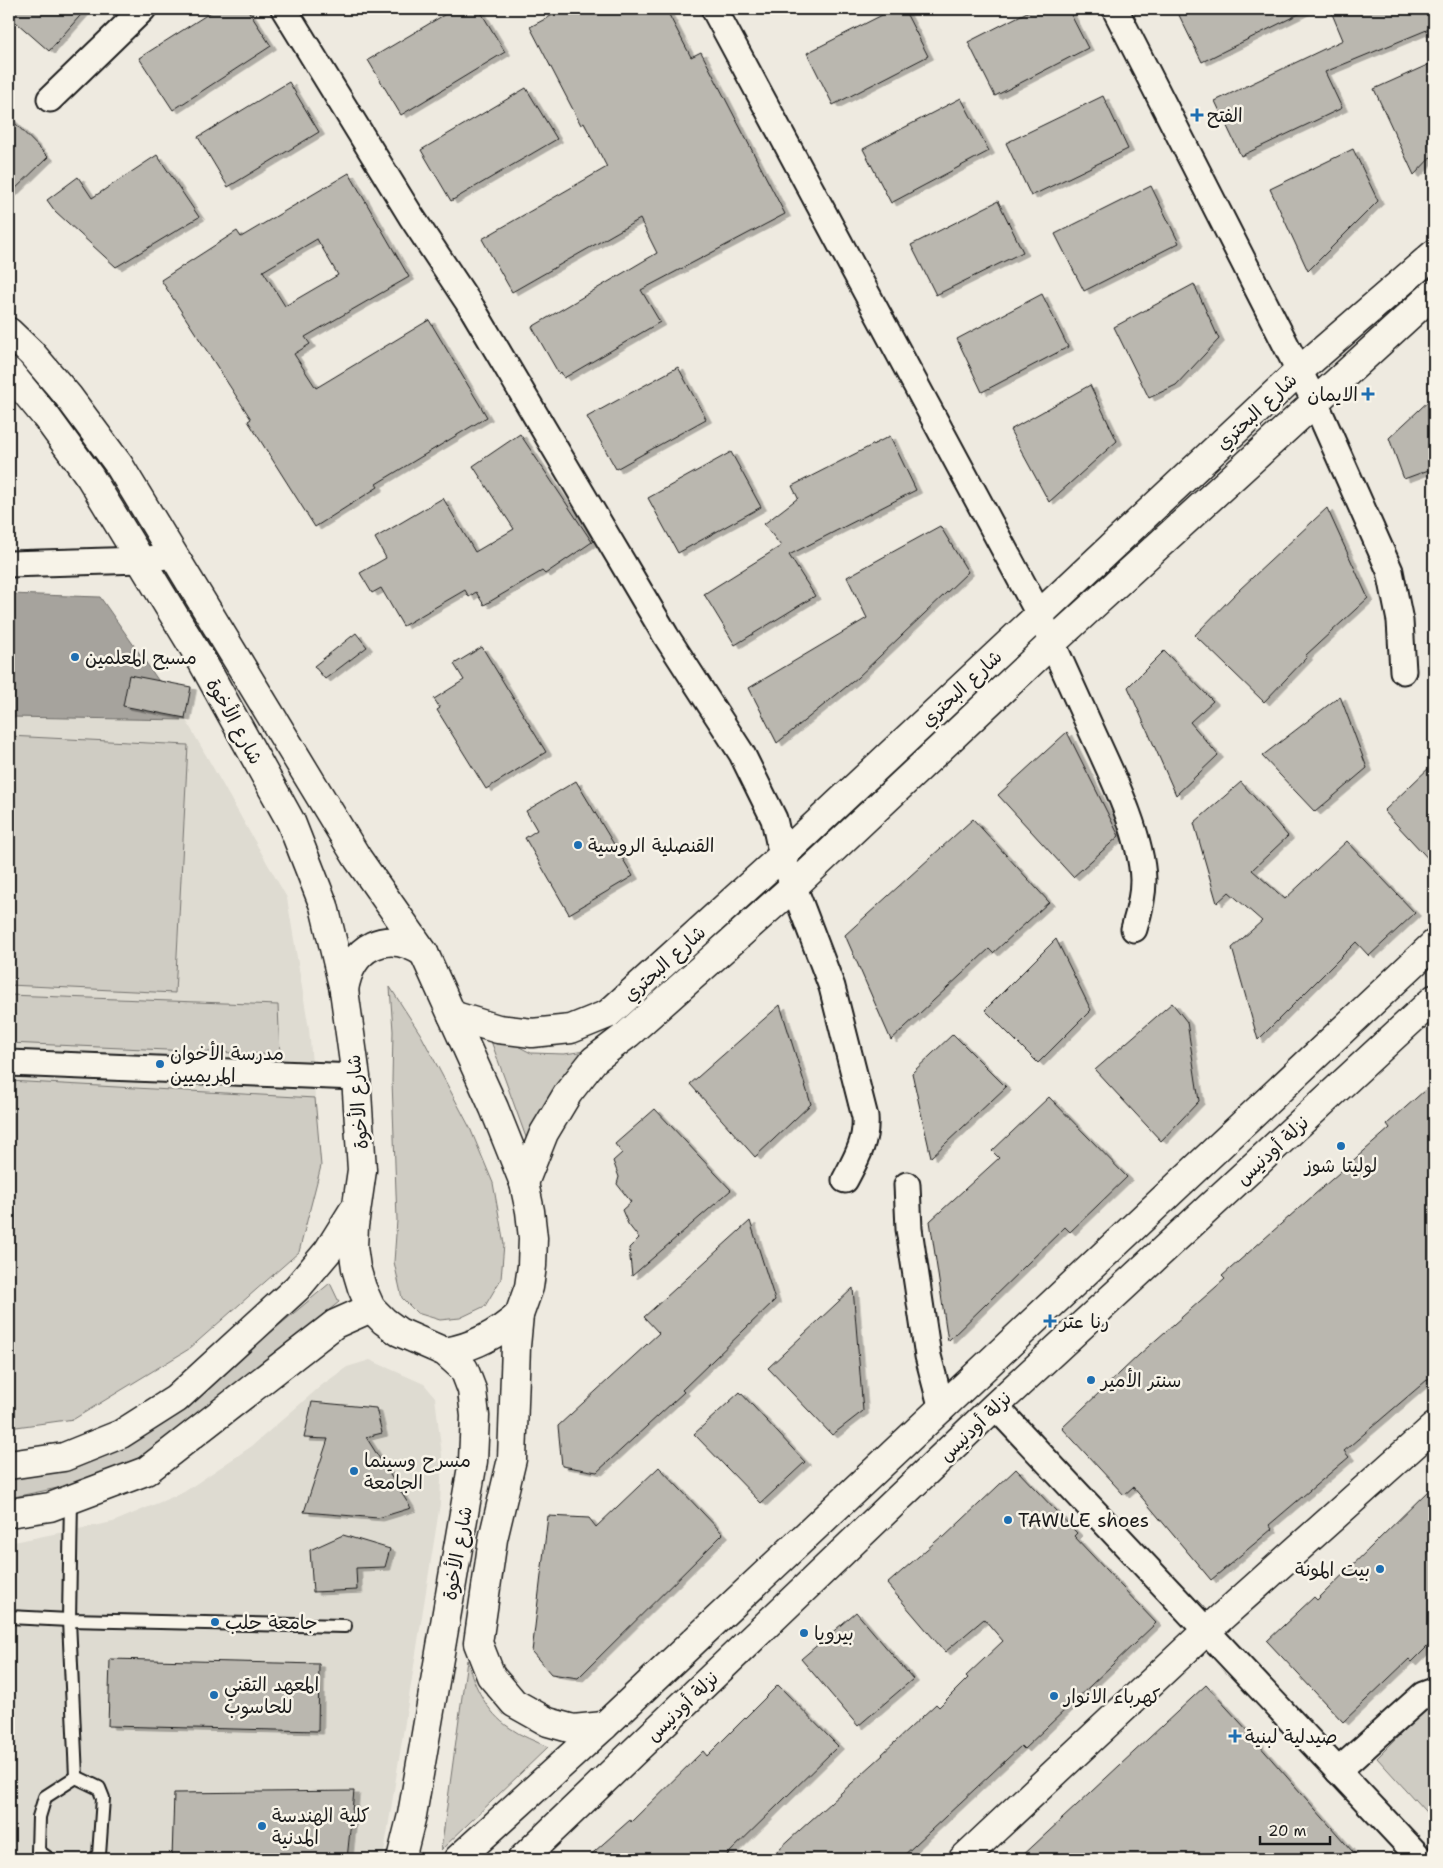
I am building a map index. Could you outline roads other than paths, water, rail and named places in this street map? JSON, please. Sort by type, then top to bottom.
[{"type":"main road","name":"شارع البحتري","points":[[452,1015],[498,1029],[532,1033],[572,1029],[608,1014],[782,856],[1299,371],[1434,254]]},
{"type":"main road","name":"شارع البحتري","points":[[524,1184],[544,1133],[568,1093],[594,1060],[628,1034],[793,887],[1052,643],[1434,293]]},
{"type":"main road","name":"شارع الأخوة","points":[[9,332],[32,354],[68,396],[119,466],[358,860],[424,953],[491,1100],[524,1184],[533,1238],[529,1287],[519,1315],[516,1346],[512,1459],[493,1539],[478,1644],[490,1676],[514,1703],[548,1722],[573,1729],[604,1726]]},
{"type":"main road","name":"شارع الأخوة","points":[[9,372],[47,418],[90,477],[203,663],[291,822],[324,906],[344,990],[356,1077],[362,1170],[353,1247],[356,1268],[362,1288],[372,1308],[384,1321],[399,1332],[445,1352],[464,1369],[472,1390],[475,1416],[473,1461],[412,1814],[401,1859]]},
{"type":"main road","points":[[344,990],[346,976],[352,963],[361,953],[373,945],[386,942],[400,942],[413,946],[424,953]]},
{"type":"main road","points":[[458,1859],[604,1726],[1434,944]]},
{"type":"main road","name":"نزلة أودنيس","points":[[522,1859],[995,1406],[1434,999]]},
{"type":"main road","points":[[9,1465],[64,1457],[121,1434],[176,1399],[297,1288],[328,1251],[357,1205]]},
{"type":"main road","points":[[9,1513],[50,1507],[146,1471],[335,1324],[372,1308]]},
{"type":"main road","points":[[445,1352],[485,1340],[498,1333],[519,1315]]},
{"type":"main road","points":[[963,1859],[1206,1631],[1434,1427]]},
{"type":"street","points":[[50,98],[143,9]]},
{"type":"street","points":[[284,9],[406,208],[472,308],[666,636],[742,754],[774,819],[782,856],[832,987],[865,1117],[864,1139],[845,1180]]},
{"type":"street","points":[[714,9],[1039,614],[1119,790],[1138,848],[1143,880],[1142,897],[1134,929]]},
{"type":"street","points":[[1115,9],[1315,402],[1390,570],[1400,621],[1403,672]]},
{"type":"street","points":[[9,564],[141,560],[173,555]]},
{"type":"street","points":[[9,1063],[356,1077]]},
{"type":"street","points":[[907,1185],[909,1229],[928,1356],[942,1408]]},
{"type":"street","points":[[995,1406],[1421,1859]]},
{"type":"street","points":[[1338,1771],[1423,1695],[1434,1691]]},
{"type":"lane","points":[[71,1499],[69,1620],[76,1777]]},
{"type":"lane","points":[[9,1617],[345,1626]]},
{"type":"lane","points":[[50,1859],[38,1851],[39,1816],[45,1797],[76,1777]]},
{"type":"lane","points":[[76,1777],[99,1788],[103,1798],[99,1854],[94,1859]]},
{"type":"place","name":"الفتح","points":[[1197,115]]},
{"type":"place","name":"الايمان","points":[[1368,394]]},
{"type":"place","name":"مسبح المعلمين","points":[[75,657]]},
{"type":"place","name":"القنصلية الروسية","points":[[578,845]]},
{"type":"place","name":"مدرسة الأخوان المريميين","points":[[160,1064]]},
{"type":"place","name":"لوليتا شوز","points":[[1341,1146]]},
{"type":"place","name":"رنا عتر","points":[[1050,1321]]},
{"type":"place","name":"سنتر الأمير","points":[[1091,1380]]},
{"type":"place","name":"مسرح وسينما الجامعة","points":[[354,1471]]},
{"type":"place","name":"TAWLLE shoes","points":[[1008,1520]]},
{"type":"place","name":"بيت المونة","points":[[1380,1569]]},
{"type":"place","name":"جامعة حلب","points":[[215,1622]]},
{"type":"place","name":"بيرويا","points":[[804,1633]]},
{"type":"place","name":"المعهد التقني للحاسوب","points":[[214,1695]]},
{"type":"place","name":"كهرباء الانوار","points":[[1054,1696]]},
{"type":"place","name":"صيدلية لبنية","points":[[1235,1736]]},
{"type":"place","name":"كلية الهندسة المدنية","points":[[262,1826]]}]
